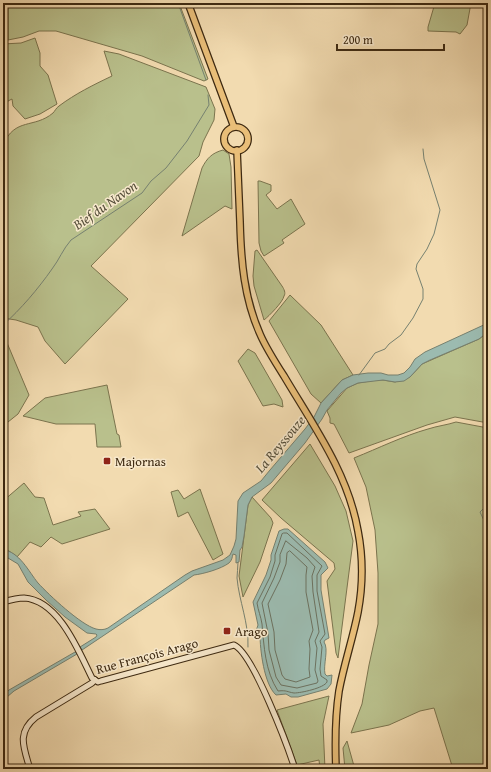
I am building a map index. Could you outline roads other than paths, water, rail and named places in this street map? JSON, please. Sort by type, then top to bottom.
[{"type":"main road","points":[[188,3],[234,127]]},
{"type":"main road","points":[[234,127],[242,128],[248,137],[247,144],[244,148],[237,150],[230,149],[227,146],[225,139],[227,132],[234,127]]},
{"type":"main road","points":[[237,150],[241,259],[246,293],[250,307],[260,334],[335,463],[350,497],[359,532],[362,562],[361,588],[358,613],[341,679],[337,702],[335,731],[336,769]]},
{"type":"street","points":[[3,602],[16,598],[25,598],[42,604],[62,622],[80,652],[92,678],[95,680]]},
{"type":"street","name":"Rue François Arago","points":[[30,769],[23,740],[24,733],[30,722],[95,680],[101,681],[234,645],[242,650],[256,675],[283,734],[295,769]]},
{"type":"water","points":[[488,323],[488,332],[479,339],[422,364],[410,377],[404,381],[395,382],[383,380],[358,383],[347,388],[327,410],[305,443],[271,483],[252,497],[248,505],[239,562],[236,563],[236,555],[233,554],[231,561],[226,565],[212,571],[194,575],[82,650],[80,647],[97,635],[87,633],[65,617],[28,582],[18,564],[8,558],[3,558],[3,550],[9,551],[19,558],[38,583],[57,602],[82,622],[96,629],[102,630],[108,628],[185,575],[223,560],[230,555],[236,539],[238,501],[243,493],[261,481],[305,429],[314,417],[321,403],[342,380],[353,375],[368,373],[398,375],[404,373],[415,359],[425,352]]},
{"type":"water","points":[[288,529],[325,562],[328,568],[321,575],[321,590],[329,638],[324,642],[326,649],[325,674],[327,676],[332,675],[331,684],[327,689],[298,697],[291,697],[286,694],[276,695],[268,683],[262,657],[260,634],[256,631],[258,625],[253,602],[266,575],[279,531]]},
{"type":"water","points":[[75,652],[77,654],[14,691],[3,703],[3,695],[9,690]]},
{"type":"waterway","name":"Bief du Navon","points":[[178,3],[206,80]]},
{"type":"waterway","name":"Bief du Navon","points":[[3,325],[35,291],[71,240],[142,193],[151,181],[166,168],[187,141],[209,105],[208,95]]},
{"type":"waterway","points":[[359,375],[375,353],[385,349],[401,335],[413,318],[423,299],[423,289],[416,269],[417,264],[427,249],[434,234],[440,210],[424,159],[423,149]]},
{"type":"waterway","points":[[488,504],[480,512],[488,529]]},
{"type":"waterway","points":[[238,563],[237,578],[247,629],[248,647]]},
{"type":"place","name":"Majornas","points":[[107,461]]},
{"type":"place","name":"Arago","points":[[227,631]]},
{"type":"water label","name":"La Reyssouze","points":[[280,444]]}]
